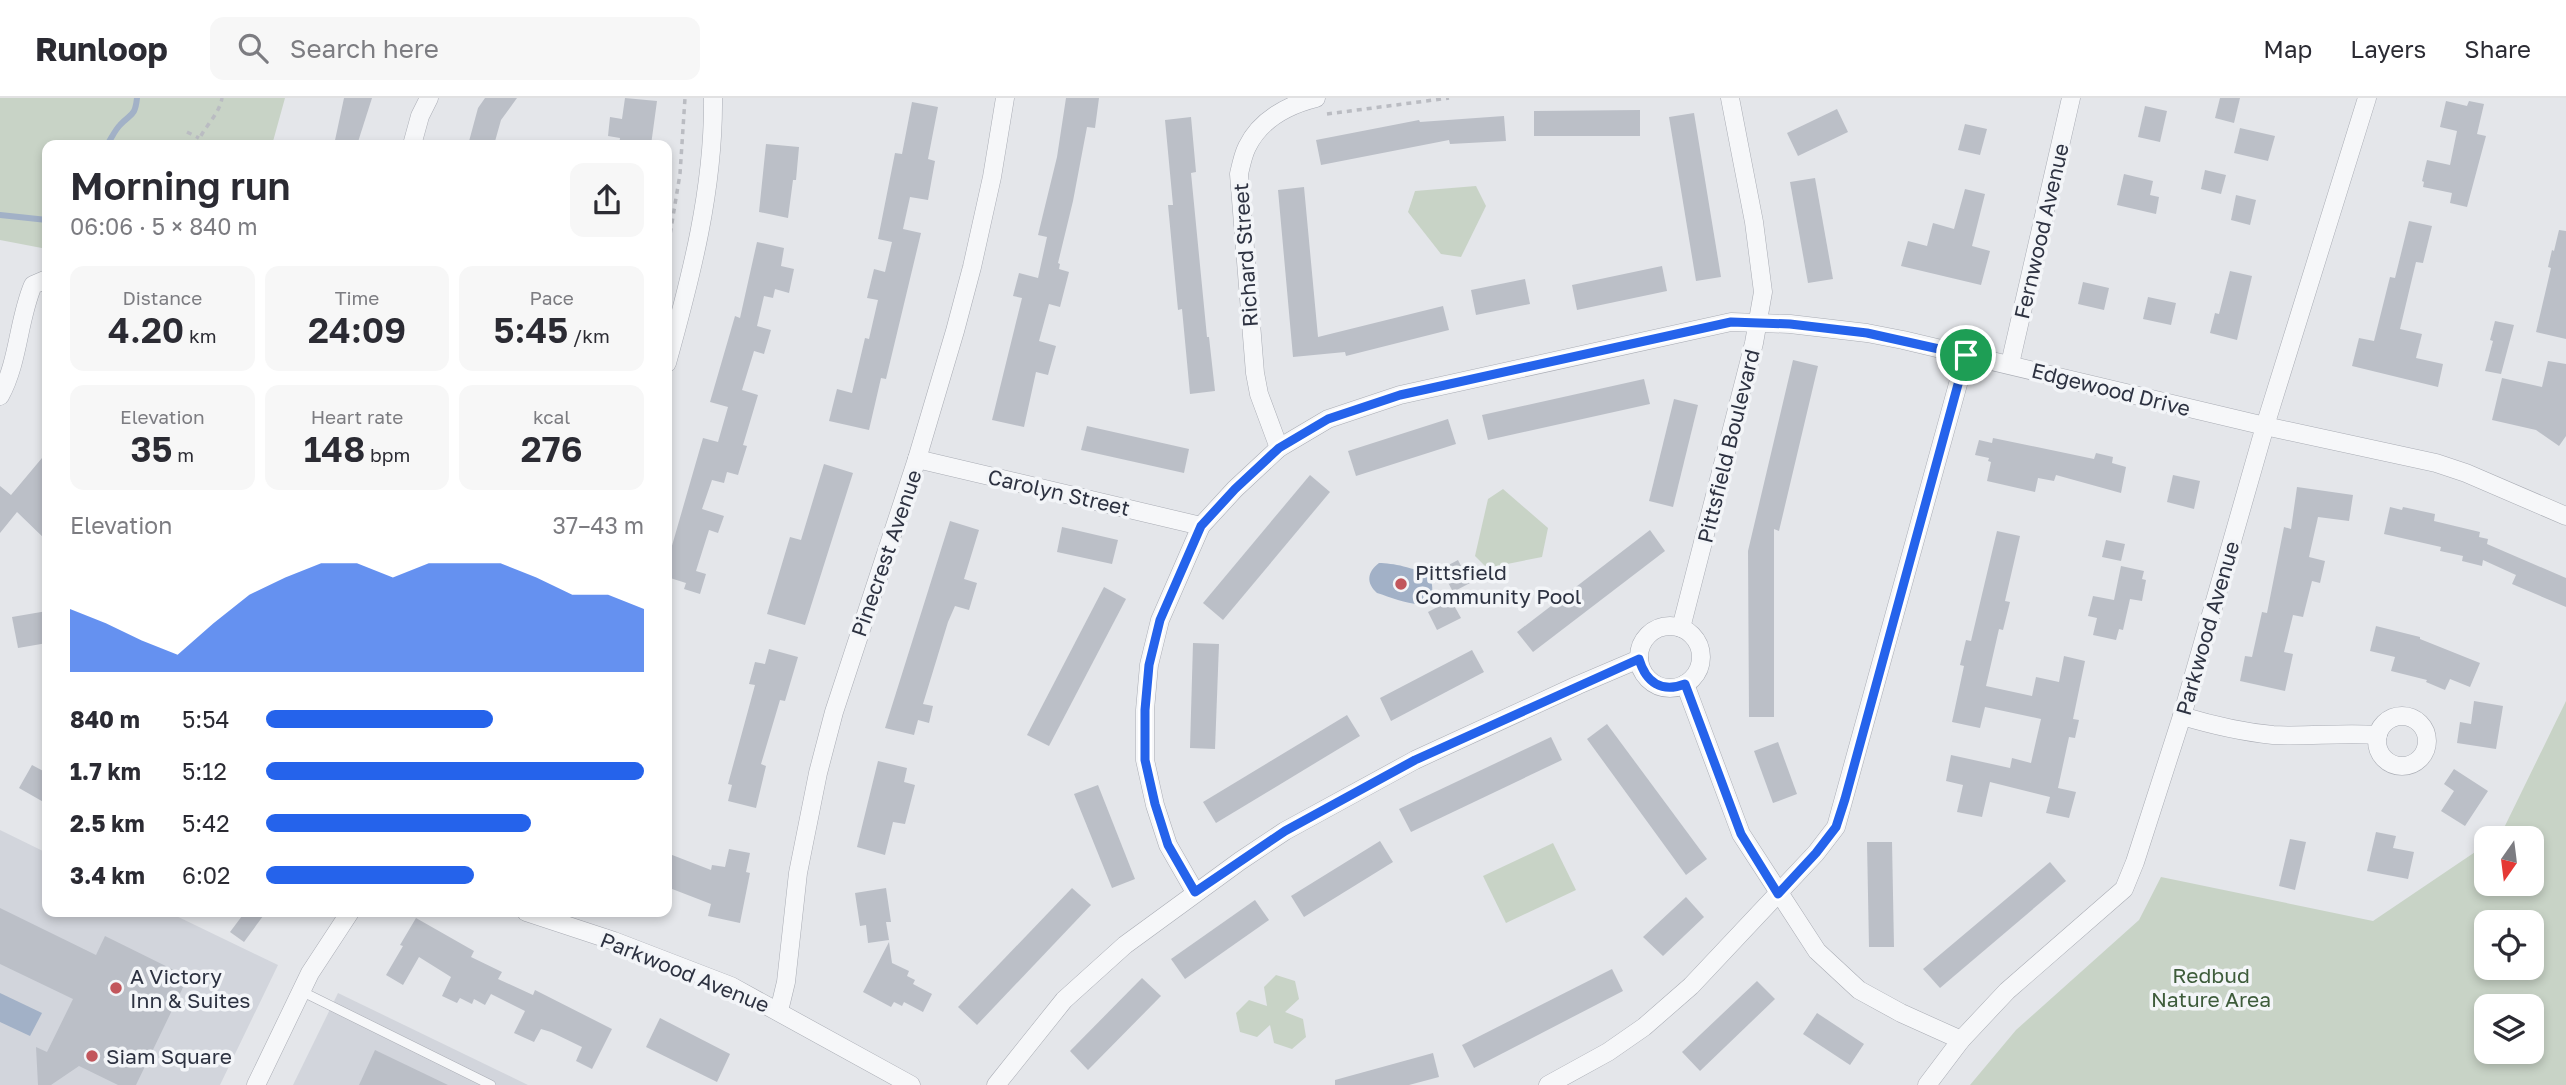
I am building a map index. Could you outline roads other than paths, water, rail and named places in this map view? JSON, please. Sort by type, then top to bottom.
[{"type":"street","points":[[413,140],[420,116],[429,98]]},
{"type":"street","points":[[672,345],[694,264],[708,183],[713,98]]},
{"type":"street","name":"Pinecrest Avenue","points":[[779,1011],[786,982],[798,873],[818,774],[857,637],[917,459],[972,267],[992,177],[1005,98]]},
{"type":"street","name":"Pittsfield Boulevard","points":[[1681,628],[1759,323],[1763,292],[1754,222],[1730,98]]},
{"type":"street","name":"Fernwood Avenue","points":[[2011,364],[2071,98]]},
{"type":"street","name":"Parkwood Avenue","points":[[1927,1085],[1961,1040],[2007,991],[2123,890],[2135,862],[2182,716],[2265,426],[2367,98]]},
{"type":"street","name":"Richard Street","points":[[1279,448],[1259,394],[1255,373],[1239,174],[1246,148],[1265,122],[1300,102],[1318,107]]},
{"type":"street","points":[[0,396],[12,369],[27,298],[33,285],[42,281]]},
{"type":"street","name":"Edgewood Drive","points":[[1195,892],[1168,845],[1145,760],[1145,710],[1149,665],[1160,620],[1201,526],[1235,489],[1279,448],[1328,419],[1400,395],[1731,322],[1867,333],[2436,463],[2566,516]]},
{"type":"street","points":[[1548,1085],[1608,1052],[1644,1027],[1691,986],[1816,853],[1836,827],[1966,355]]},
{"type":"street","name":"Carolyn Street","points":[[917,459],[1201,526]]},
{"type":"street","points":[[1661,627],[1681,628],[1696,639],[1702,654],[1698,672],[1685,684],[1675,688],[1658,686],[1643,673],[1639,659],[1640,647],[1652,631],[1661,627]]},
{"type":"street","points":[[996,1085],[1064,1000],[1125,945],[1195,892],[1285,831],[1415,760],[1639,659]]},
{"type":"street","points":[[1685,684],[1741,834],[1817,951],[1859,990],[1901,1013],[1961,1040]]},
{"type":"street","points":[[2182,716],[2208,724],[2274,735],[2378,735]]},
{"type":"street","points":[[256,1085],[301,991],[348,917]]},
{"type":"street","name":"Parkwood Avenue","points":[[540,917],[731,986],[911,1085]]},
{"type":"lane","points":[[301,991],[491,1085]]},
{"type":"water","name":"Pittsfield Community Pool","points":[[1379,563],[1404,566],[1426,575],[1432,583],[1432,593],[1428,601],[1414,604],[1377,593],[1369,578]]},
{"type":"water","points":[[0,993],[42,1013],[30,1036],[0,1022]]},
{"type":"waterway","points":[[110,140],[118,127],[134,112],[137,98]]},
{"type":"waterway","points":[[0,215],[42,219]]},
{"type":"place","name":"Pittsfield Community Pool","points":[[1401,584]]},
{"type":"place","name":"A Victory Inn & Suites","points":[[116,988]]},
{"type":"place","name":"Siam Square","points":[[92,1056]]},
{"type":"park label","name":"Redbud Nature Area","points":[[2211,987]]}]
